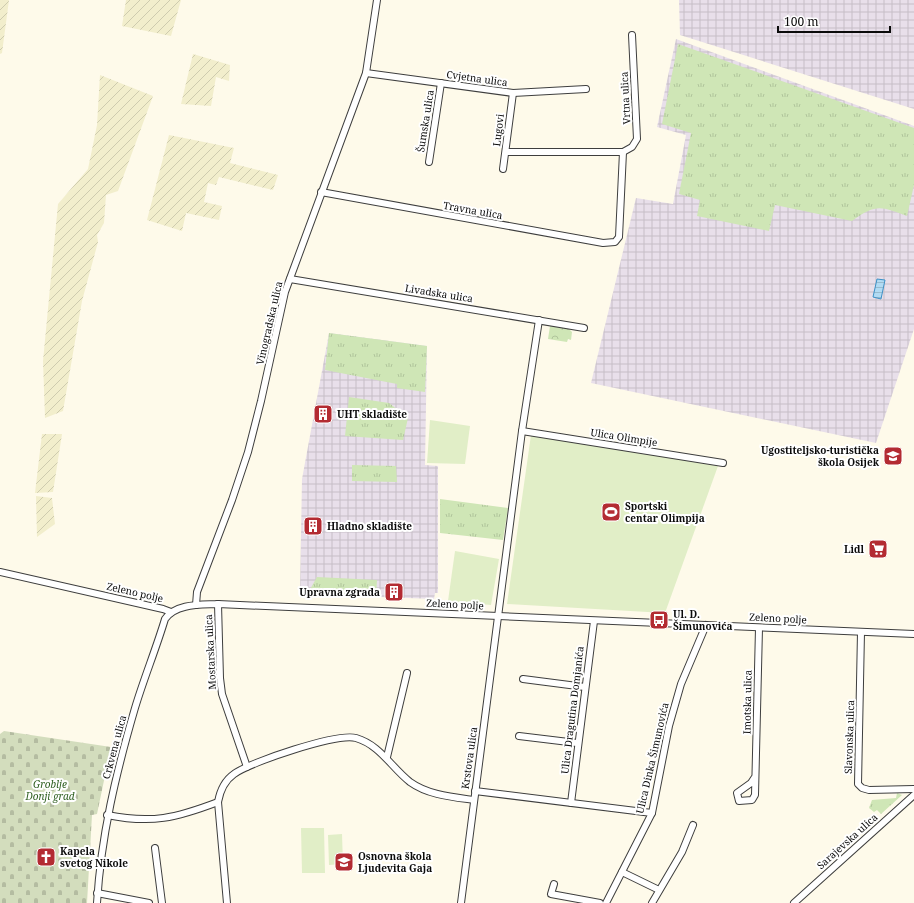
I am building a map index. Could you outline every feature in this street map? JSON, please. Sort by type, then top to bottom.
[{"type":"street","name":"Vinogradska ulica","points":[[196,605],[200,585],[232,500],[248,452],[261,402],[284,292],[366,73],[377,0]]},
{"type":"street","name":"Vrtna ulica","points":[[623,152],[632,147],[638,139],[632,35]]},
{"type":"street","name":"Cvjetna ulica","points":[[366,73],[513,93],[586,89]]},
{"type":"street","name":"Šumska ulica","points":[[429,162],[441,83]]},
{"type":"street","name":"Lugovi","points":[[503,169],[513,93]]},
{"type":"street","points":[[506,152],[623,152]]},
{"type":"street","name":"Travna ulica","points":[[321,192],[603,243],[615,242],[619,237],[623,152]]},
{"type":"street","name":"Livadska ulica","points":[[290,279],[584,328]]},
{"type":"street","points":[[499,616],[522,430],[539,320]]},
{"type":"street","name":"Ulica Olimpije","points":[[522,430],[723,463]]},
{"type":"street","name":"Zeleno polje","points":[[0,572],[171,612],[196,605],[218,604],[914,634]]},
{"type":"street","name":"Mostarska ulica","points":[[218,604],[220,678],[222,694],[247,768]]},
{"type":"street","name":"Crkvena ulica","points":[[97,903],[100,856],[107,815],[117,772],[135,707],[165,618],[171,612]]},
{"type":"street","name":"Krstova ulica","points":[[461,903],[499,616]]},
{"type":"street","name":"Ulica Dragutina Domjanića","points":[[571,803],[577,743],[594,620]]},
{"type":"street","name":"Ulica Dinka Šimunovića","points":[[606,903],[652,813],[669,726],[681,684],[706,625]]},
{"type":"street","name":"Imotska ulica","points":[[756,777],[759,628]]},
{"type":"street","name":"Slavonska ulica","points":[[861,632],[857,780],[860,786],[868,790],[914,789]]},
{"type":"street","points":[[387,757],[407,673]]},
{"type":"street","points":[[523,679],[585,688]]},
{"type":"street","points":[[519,736],[577,743]]},
{"type":"street","points":[[227,903],[218,802],[222,787],[229,779],[247,768],[328,739],[346,737],[364,741],[387,757],[408,780],[416,786],[446,796],[474,800]]},
{"type":"street","points":[[475,791],[652,813]]},
{"type":"street","name":"Sarajevska ulica","points":[[794,903],[914,795]]},
{"type":"street","points":[[107,815],[136,820],[166,818],[187,814],[218,802]]},
{"type":"street","points":[[652,903],[682,852],[693,825]]},
{"type":"street","points":[[155,848],[162,903]]},
{"type":"street","points":[[622,872],[659,890]]},
{"type":"street","points":[[554,884],[551,894],[600,903]]},
{"type":"street","points":[[98,892],[149,903]]},
{"type":"shaded area","points":[[0,0],[9,0],[2,53],[0,54]]},
{"type":"shaded area","points":[[126,0],[181,0],[171,36],[122,26]]},
{"type":"shaded area","points":[[679,0],[914,0],[914,109],[680,35]]},
{"type":"shaded area","points":[[676,39],[914,126],[914,329],[876,443],[591,383],[636,198],[673,204],[686,135],[657,127]]},
{"type":"shaded area","points":[[193,54],[230,65],[229,81],[216,77],[211,106],[181,104]]},
{"type":"shaded area","points":[[100,75],[153,96],[118,191],[106,195],[104,223],[97,235],[98,242],[82,301],[63,411],[45,418],[43,361],[58,204],[88,169],[97,125]]},
{"type":"shaded area","points":[[169,135],[234,148],[230,163],[278,175],[273,190],[219,177],[216,185],[208,183],[204,202],[222,206],[219,220],[186,213],[182,231],[147,220]]},
{"type":"shaded area","points":[[329,333],[427,346],[425,465],[438,466],[438,593],[435,593],[434,599],[300,594],[302,479]]},
{"type":"shaded area","points":[[42,434],[62,434],[53,492],[35,493]]},
{"type":"shaded area","points":[[36,496],[52,498],[55,524],[37,537]]},
{"type":"green space","points":[[678,44],[914,128],[914,185],[907,216],[891,210],[879,208],[867,211],[852,221],[775,205],[769,231],[697,216],[700,200],[679,194],[691,133],[662,124]]},
{"type":"green space","points":[[550,326],[569,329],[572,332],[571,340],[568,339],[567,342],[548,339]]},
{"type":"green space","points":[[329,333],[427,346],[425,392],[397,388],[397,384],[325,370]]},
{"type":"green space","points":[[349,397],[389,403],[408,418],[403,440],[345,436]]},
{"type":"green space","points":[[430,420],[470,426],[465,464],[427,463]]},
{"type":"green space","name":"Sportski centar Olimpija","points":[[531,435],[718,466],[665,613],[507,604]]},
{"type":"green space","points":[[352,465],[396,466],[397,482],[352,481]]},
{"type":"green space","points":[[440,499],[508,508],[503,540],[440,533]]},
{"type":"green space","points":[[455,551],[499,559],[491,605],[448,601]]},
{"type":"green space","points":[[317,577],[377,580],[376,595],[308,593]]},
{"type":"green space","name":"Groblje Donji grad","points":[[4,731],[111,747],[97,814],[92,815],[87,903],[0,903],[0,734]]},
{"type":"green space","points":[[897,793],[902,795],[881,814],[877,810],[874,812],[869,808],[872,800],[896,798]]},
{"type":"green space","points":[[301,828],[324,828],[325,873],[302,873]]},
{"type":"green space","points":[[342,834],[343,864],[329,865],[328,835]]},
{"type":"water","points":[[877,279],[885,280],[881,299],[873,297]]},
{"type":"place","name":"UHT skladište","points":[[323,414]]},
{"type":"place","name":"Ugostiteljsko-turistička škola Osijek","points":[[893,456]]},
{"type":"place","name":"Sportski centar Olimpija","points":[[611,512]]},
{"type":"place","name":"Hladno skladište","points":[[313,526]]},
{"type":"place","name":"Lidl","points":[[878,549]]},
{"type":"place","name":"Upravna zgrada","points":[[394,592]]},
{"type":"place","name":"Ul. D. Šimunovića","points":[[659,620]]},
{"type":"place","name":"Kapela svetog Nikole","points":[[46,857]]},
{"type":"place","name":"Osnovna škola Ljudevita Gaja","points":[[344,862]]}]
